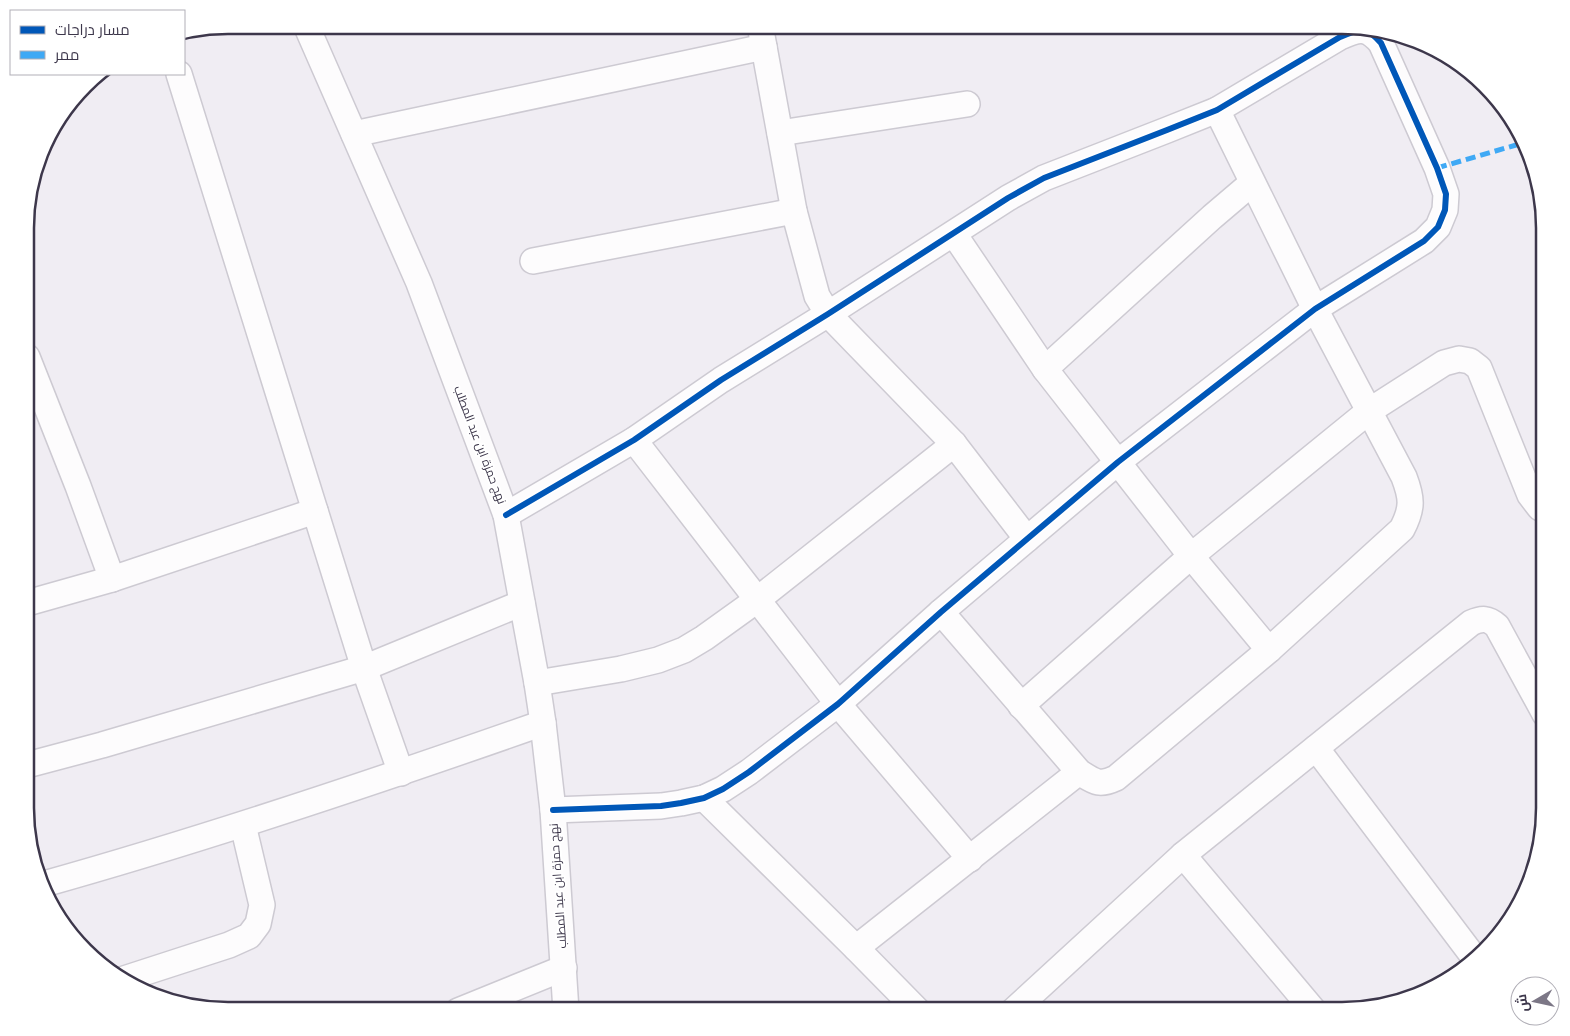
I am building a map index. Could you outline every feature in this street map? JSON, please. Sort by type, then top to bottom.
[{"type":"street","name":"نهج حمزة ابن عبد المطلب","points":[[310,34],[419,283],[506,515],[543,723],[553,810],[566,1002]]},
{"type":"street","points":[[506,515],[634,440],[721,380],[828,314],[1008,198],[1044,178],[1217,110],[1346,34]]},
{"type":"street","points":[[354,134],[762,36],[794,211],[817,296],[828,314],[954,444],[1027,539]]},
{"type":"street","points":[[553,810],[662,806],[704,798],[723,789],[749,772],[838,704],[941,612],[1118,462],[1315,309],[1424,241],[1438,227],[1446,210],[1446,194],[1437,168],[1381,43],[1375,36]]},
{"type":"street","points":[[179,75],[364,668],[401,773]]},
{"type":"street","points":[[780,134],[967,104]]},
{"type":"street","points":[[941,612],[1079,772],[1095,782],[1102,783],[1116,778],[1269,650],[1402,529],[1408,518],[1411,495],[1404,477],[1315,309],[1217,110]]},
{"type":"street","points":[[1045,369],[1252,183]]},
{"type":"street","points":[[533,261],[794,211]]},
{"type":"street","points":[[954,234],[1045,369],[1191,556],[1269,650]]},
{"type":"street","points":[[1021,706],[1191,556],[1369,411],[1444,363],[1459,359],[1470,361],[1479,368],[1530,495],[1536,503]]},
{"type":"street","points":[[34,376],[78,486],[112,579]]},
{"type":"street","points":[[634,440],[838,704],[970,859]]},
{"type":"street","points":[[537,683],[621,669],[658,660],[684,650],[757,600],[954,444]]},
{"type":"street","points":[[34,602],[112,579],[315,511]]},
{"type":"street","points":[[34,763],[364,668],[522,603]]},
{"type":"street","points":[[1023,1002],[1183,855],[1471,624],[1481,619],[1487,619],[1497,626],[1536,698]]},
{"type":"street","points":[[48,883],[244,824],[401,773],[543,723]]},
{"type":"street","points":[[1316,748],[1471,953]]},
{"type":"street","points":[[856,948],[1079,772]]},
{"type":"street","points":[[704,798],[909,1002]]},
{"type":"street","points":[[132,976],[230,945],[249,936],[258,924],[262,905],[244,824]]},
{"type":"street","points":[[1183,855],[1306,1002]]},
{"type":"street","points":[[480,1002],[564,968]]},
{"type":"marked path","points":[[1437,168],[1517,145]]},
{"type":"cycle path","points":[[506,515],[634,440],[721,380],[828,314],[1008,198],[1044,178],[1217,110],[1347,34]]},
{"type":"cycle path","points":[[553,810],[661,806],[704,798],[723,789],[749,772],[838,704],[941,612],[1118,462],[1315,309],[1424,241],[1438,227],[1445,210],[1446,194],[1437,168],[1381,43],[1373,36]]}]
